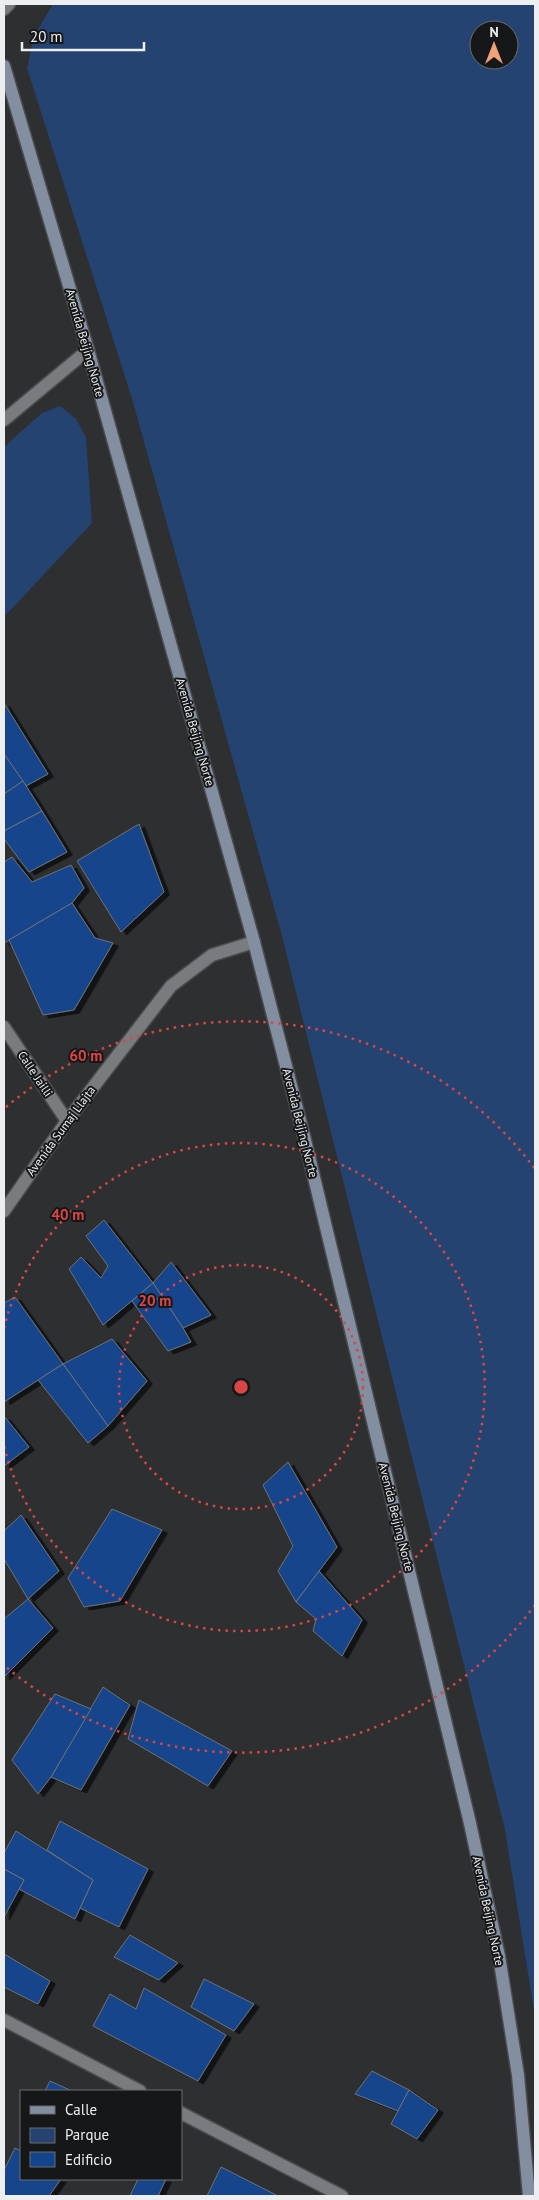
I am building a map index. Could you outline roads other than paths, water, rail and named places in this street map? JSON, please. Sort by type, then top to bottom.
[{"type":"street","points":[[4,9],[9,4]]},
{"type":"street","name":"Avenida Beijing Norte","points":[[4,66],[88,350],[254,942],[306,1146],[471,1828],[499,1956],[518,2075],[529,2196]]},
{"type":"street","points":[[4,420],[88,350]]},
{"type":"street","name":"Avenida Sumaj Llajta","points":[[4,1211],[67,1121],[171,986],[212,955],[254,942]]},
{"type":"street","name":"Calle Jailli","points":[[4,1027],[67,1121]]},
{"type":"street","points":[[4,2020],[138,2090]]},
{"type":"street","points":[[182,2114],[342,2196]]}]
